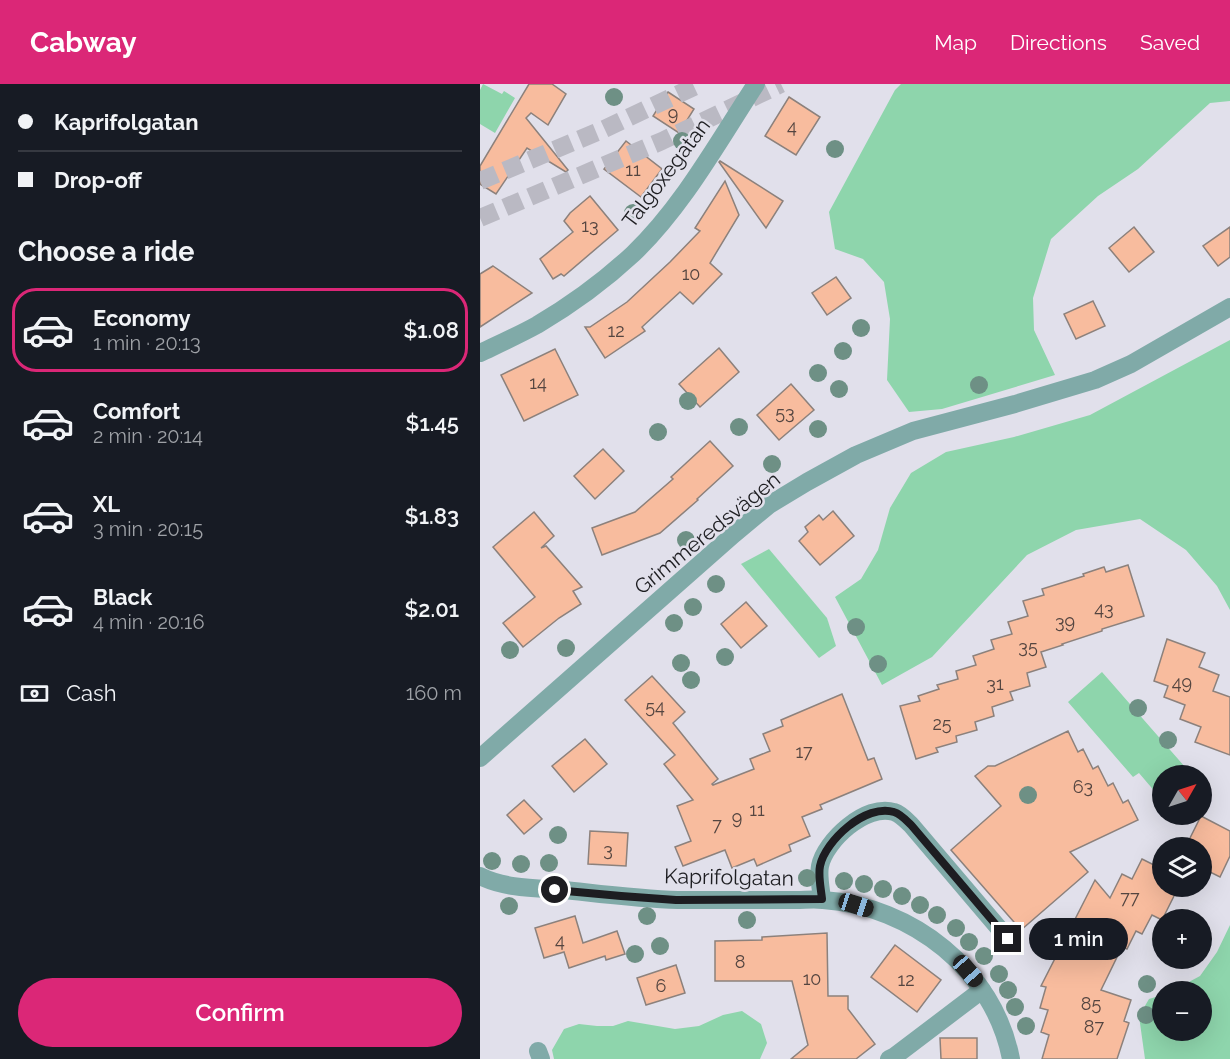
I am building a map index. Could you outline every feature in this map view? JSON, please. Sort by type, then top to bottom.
[{"type":"street","name":"Talgoxegatan","points":[[480,354],[537,324],[570,303],[633,254],[671,211],[706,162],[756,84]]},
{"type":"street","name":"Grimmeredsvägen","points":[[480,758],[734,534],[769,505],[807,482],[856,455],[913,431],[1095,380],[1131,364],[1230,307]]},
{"type":"street","points":[[822,899],[820,868],[834,839],[844,829],[879,810],[894,812],[912,826],[1008,939]]},
{"type":"street","name":"Kaprifolgatan","points":[[480,876],[510,886],[621,896],[685,900],[822,899],[851,903],[903,922],[924,934],[968,971],[982,990],[1001,1024],[1011,1059]]},
{"type":"street","points":[[889,1059],[982,990]]},
{"type":"green space","points":[[483,84],[502,94],[504,91],[515,98],[495,133],[480,124],[480,90]]},
{"type":"green space","points":[[901,84],[1230,84],[1230,101],[1210,103],[1138,169],[1098,196],[1051,239],[1033,298],[1034,330],[1055,375],[942,409],[909,412],[887,380],[890,319],[884,282],[863,259],[835,249],[829,212],[895,90]]},
{"type":"green space","points":[[1230,340],[1230,610],[1217,586],[1186,550],[1140,519],[1076,530],[1027,555],[932,657],[882,685],[835,597],[861,579],[878,550],[890,508],[911,473],[946,452],[1014,437],[1090,415]]},
{"type":"green space","points":[[769,549],[827,618],[836,646],[819,658],[741,564]]},
{"type":"green space","points":[[1102,672],[1183,765],[1152,765],[1152,788],[1139,773],[1133,777],[1068,702]]},
{"type":"green space","points":[[1230,925],[1230,1059],[1145,1059],[1139,1016],[1149,999],[1152,998],[1152,1041],[1212,1041],[1212,981],[1191,981],[1200,976],[1205,969],[1212,969],[1212,959]]},
{"type":"green space","points":[[742,1011],[761,1024],[767,1043],[760,1059],[554,1059],[552,1050],[564,1029],[579,1024],[613,1026],[628,1021],[675,1029],[699,1026],[723,1015]]},
{"type":"building","points":[[529,84],[552,84],[566,94],[548,125],[531,113],[526,118],[568,170],[566,172],[527,148],[496,194],[480,184],[480,166]]},
{"type":"building","points":[[668,92],[694,109],[679,133],[653,116]]},
{"type":"building","points":[[789,97],[820,117],[796,155],[765,136]]},
{"type":"building","points":[[626,141],[662,169],[641,197],[604,169]]},
{"type":"building","points":[[719,162],[783,201],[766,228]]},
{"type":"building","points":[[725,181],[739,215],[710,263],[722,274],[693,304],[680,292],[642,327],[645,331],[605,358],[585,327],[590,327],[627,302],[700,231],[695,228]]},
{"type":"building","points":[[590,196],[618,230],[564,276],[561,274],[553,279],[540,259],[573,232],[564,221]]},
{"type":"building","points":[[1134,227],[1154,252],[1129,272],[1109,248]]},
{"type":"building","points":[[1230,227],[1230,257],[1218,266],[1203,246]]},
{"type":"building","points":[[493,266],[532,293],[480,327],[480,274]]},
{"type":"building","points":[[836,277],[851,298],[827,315],[812,293]]},
{"type":"building","points":[[1093,301],[1105,326],[1076,339],[1064,314]]},
{"type":"building","points":[[719,348],[739,372],[700,407],[679,384]]},
{"type":"building","points":[[555,349],[578,395],[524,421],[501,375]]},
{"type":"building","points":[[791,384],[814,410],[779,440],[757,415]]},
{"type":"building","points":[[710,441],[733,466],[660,533],[602,555],[592,528],[635,512],[673,479],[671,477]]},
{"type":"building","points":[[603,449],[624,471],[595,499],[574,476]]},
{"type":"building","points":[[833,511],[854,536],[820,565],[799,541],[808,532],[805,527],[819,515],[823,520]]},
{"type":"building","points":[[534,512],[554,536],[541,548],[546,546],[582,587],[573,591],[581,604],[559,618],[523,647],[503,623],[535,597],[493,547]]},
{"type":"building","points":[[1128,565],[1144,616],[1041,652],[1046,667],[1027,673],[1030,686],[1010,692],[1013,700],[992,707],[994,716],[975,722],[977,730],[956,736],[957,742],[936,748],[938,752],[916,759],[900,706],[920,701],[918,696],[939,689],[937,685],[958,679],[956,671],[976,665],[973,656],[994,649],[991,640],[1012,634],[1008,622],[1028,616],[1023,601],[1044,595],[1042,589],[1104,567],[1106,572]]},
{"type":"building","points":[[746,602],[767,626],[741,648],[721,624]]},
{"type":"building","points":[[1167,639],[1205,653],[1199,667],[1219,675],[1213,691],[1230,697],[1230,755],[1195,742],[1201,727],[1180,719],[1185,705],[1164,697],[1168,686],[1154,681]]},
{"type":"building","points":[[652,676],[685,712],[673,723],[718,779],[713,785],[754,769],[750,759],[770,751],[763,734],[783,726],[781,720],[842,694],[868,760],[874,758],[882,779],[820,805],[822,809],[802,817],[810,836],[789,845],[791,851],[757,866],[754,859],[732,868],[725,850],[683,866],[675,847],[691,841],[677,806],[693,800],[664,764],[675,755],[625,700]]},
{"type":"building","points":[[1068,731],[1078,752],[1083,749],[1093,769],[1098,766],[1108,786],[1113,783],[1123,803],[1128,800],[1138,820],[1070,852],[1088,872],[1021,930],[951,850],[1001,806],[975,776],[988,766],[995,766]]},
{"type":"building","points":[[585,739],[607,764],[574,792],[552,766]]},
{"type":"building","points":[[524,800],[542,819],[524,834],[507,815]]},
{"type":"building","points":[[1212,822],[1230,831],[1230,856],[1220,877],[1212,873],[1212,837],[1190,837],[1196,825],[1212,825]]},
{"type":"building","points":[[590,831],[628,833],[626,866],[588,864]]},
{"type":"building","points":[[1142,859],[1152,864],[1152,897],[1174,897],[1168,909],[1152,909],[1152,915],[1142,934],[1136,931],[1127,949],[1122,947],[1101,990],[1131,1000],[1124,1021],[1129,1023],[1117,1059],[1042,1059],[1049,1035],[1041,1032],[1048,1010],[1040,1008],[1046,987],[1041,986],[1095,880],[1110,898],[1122,874],[1132,879]]},
{"type":"building","points":[[575,916],[583,943],[617,931],[625,954],[606,960],[605,956],[569,968],[564,952],[544,958],[535,928]]},
{"type":"building","points":[[827,933],[828,996],[848,996],[848,1009],[875,1044],[856,1059],[791,1059],[808,1045],[792,981],[715,981],[715,941],[762,940],[762,937]]},
{"type":"building","points":[[895,945],[941,980],[917,1012],[871,977]]},
{"type":"building","points":[[676,965],[685,993],[646,1005],[637,978]]},
{"type":"building","points":[[940,1038],[977,1038],[977,1059],[941,1059]]},
{"type":"tunnel","points":[[480,181],[602,130],[700,84]]},
{"type":"tunnel","points":[[480,218],[662,141],[781,84]]},
{"type":"route","points":[[555,890],[676,900],[822,899],[820,868],[834,839],[844,829],[879,810],[894,812],[912,826],[1008,939]]}]
